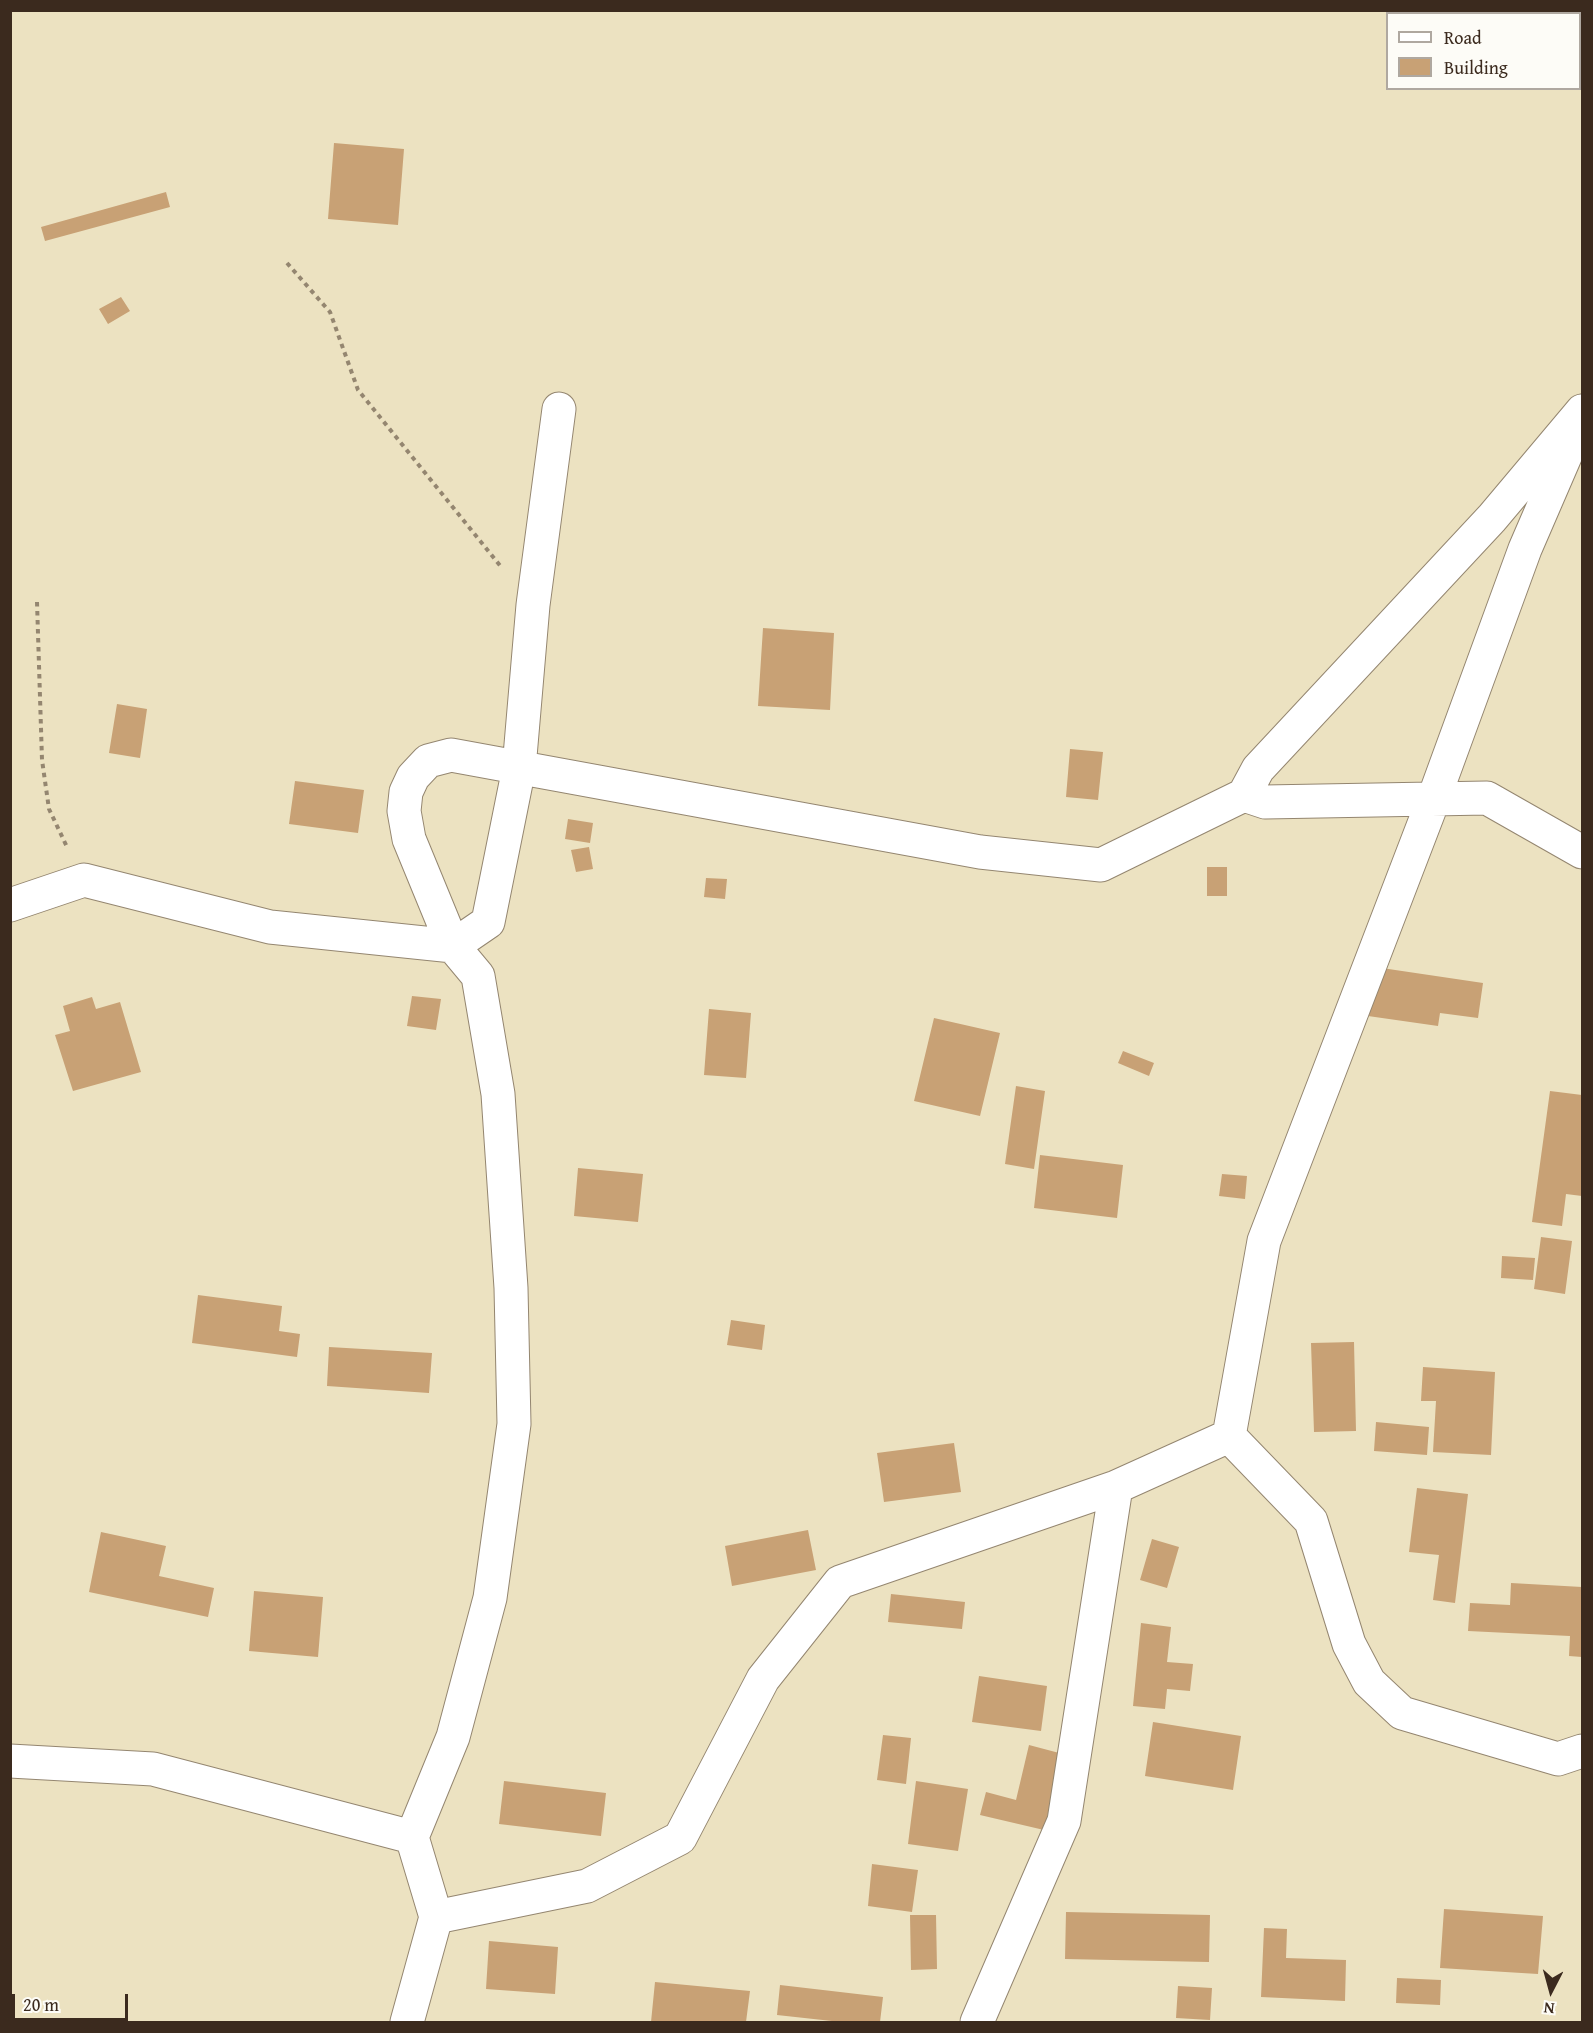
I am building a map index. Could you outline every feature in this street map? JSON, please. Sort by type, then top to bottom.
[{"type":"street","points":[[10,905],[84,880],[270,927],[453,946],[488,922],[519,768],[533,605],[559,409]]},
{"type":"street","points":[[407,2022],[436,1917],[412,1837],[453,1737],[490,1598],[514,1424],[511,1288],[498,1094],[478,976],[453,946],[409,839],[404,811],[406,792],[413,777],[428,761],[451,756],[980,852],[1101,865],[1244,795],[1258,769],[1492,518],[1582,411]]},
{"type":"street","points":[[1229,1436],[1264,1241],[1434,798],[1525,549],[1582,417]]},
{"type":"street","points":[[1244,795],[1265,802],[1487,798],[1582,852]]},
{"type":"street","points":[[436,1917],[587,1886],[680,1838],[763,1679],[840,1582],[1116,1487],[1229,1436]]},
{"type":"street","points":[[1229,1436],[1311,1521],[1349,1644],[1369,1682],[1402,1713],[1558,1759],[1582,1751]]},
{"type":"street","points":[[977,2022],[1064,1821],[1116,1487]]},
{"type":"street","points":[[10,1761],[153,1769],[412,1837]]},
{"type":"path","points":[[287,263],[330,312],[358,390],[422,472],[533,605]]},
{"type":"path","points":[[37,602],[42,760],[49,809],[84,880]]},
{"type":"building","points":[[334,143],[404,149],[398,225],[328,219]]},
{"type":"building","points":[[166,192],[170,207],[45,241],[41,227]]},
{"type":"building","points":[[121,297],[130,311],[108,324],[99,309]]},
{"type":"building","points":[[763,628],[834,633],[830,710],[758,706]]},
{"type":"building","points":[[117,704],[147,709],[140,758],[109,753]]},
{"type":"building","points":[[1070,749],[1103,752],[1098,800],[1066,797]]},
{"type":"building","points":[[295,781],[364,790],[358,833],[289,824]]},
{"type":"building","points":[[568,819],[593,823],[590,843],[565,839]]},
{"type":"building","points":[[589,847],[593,869],[576,872],[571,850]]},
{"type":"building","points":[[1207,867],[1227,867],[1227,896],[1207,896]]},
{"type":"building","points":[[706,878],[727,879],[725,899],[704,897]]},
{"type":"building","points":[[1375,967],[1483,983],[1478,1018],[1440,1013],[1438,1026],[1368,1016]]},
{"type":"building","points":[[412,996],[441,999],[436,1030],[407,1026]]},
{"type":"building","points":[[92,997],[96,1009],[120,1002],[141,1072],[73,1091],[55,1035],[70,1031],[63,1006]]},
{"type":"building","points":[[709,1009],[751,1013],[746,1078],[704,1075]]},
{"type":"building","points":[[934,1018],[1000,1033],[980,1116],[914,1101]]},
{"type":"building","points":[[1123,1051],[1154,1063],[1149,1076],[1118,1063]]},
{"type":"building","points":[[1016,1086],[1045,1091],[1034,1169],[1005,1164]]},
{"type":"building","points":[[1550,1091],[1582,1095],[1582,1196],[1566,1194],[1562,1226],[1532,1222]]},
{"type":"building","points":[[1040,1155],[1123,1165],[1117,1218],[1034,1208]]},
{"type":"building","points":[[578,1168],[643,1174],[638,1222],[574,1216]]},
{"type":"building","points":[[1222,1174],[1247,1176],[1245,1199],[1219,1196]]},
{"type":"building","points":[[1541,1237],[1572,1241],[1565,1294],[1534,1289]]},
{"type":"building","points":[[1502,1256],[1535,1258],[1533,1280],[1501,1278]]},
{"type":"building","points":[[198,1295],[282,1306],[279,1331],[300,1334],[297,1357],[192,1343]]},
{"type":"building","points":[[731,1320],[765,1325],[762,1350],[727,1345]]},
{"type":"building","points":[[1354,1342],[1356,1431],[1314,1432],[1311,1343]]},
{"type":"building","points":[[329,1347],[432,1353],[429,1393],[327,1386]]},
{"type":"building","points":[[1423,1367],[1495,1372],[1491,1455],[1433,1452],[1436,1401],[1421,1401]]},
{"type":"building","points":[[1376,1422],[1429,1427],[1427,1455],[1374,1451]]},
{"type":"building","points":[[954,1443],[961,1492],[884,1502],[877,1453]]},
{"type":"building","points":[[1417,1488],[1468,1494],[1455,1603],[1433,1600],[1439,1555],[1409,1552]]},
{"type":"building","points":[[808,1530],[816,1570],[732,1586],[725,1546]]},
{"type":"building","points":[[101,1532],[166,1546],[159,1576],[214,1588],[208,1617],[89,1592]]},
{"type":"building","points":[[1152,1539],[1179,1547],[1167,1588],[1140,1580]]},
{"type":"building","points":[[1511,1583],[1582,1587],[1582,1657],[1569,1656],[1570,1636],[1468,1631],[1470,1603],[1510,1605]]},
{"type":"building","points":[[254,1591],[323,1597],[318,1657],[249,1651]]},
{"type":"building","points":[[891,1594],[965,1602],[962,1629],[888,1622]]},
{"type":"building","points":[[1141,1623],[1171,1627],[1167,1662],[1193,1664],[1190,1691],[1167,1689],[1165,1709],[1133,1706]]},
{"type":"building","points":[[979,1676],[1047,1686],[1041,1731],[972,1722]]},
{"type":"building","points":[[1153,1722],[1241,1736],[1233,1790],[1145,1776]]},
{"type":"building","points":[[883,1735],[911,1738],[906,1784],[877,1780]]},
{"type":"building","points":[[1029,1745],[1063,1754],[1044,1830],[980,1815],[986,1792],[1016,1800]]},
{"type":"building","points":[[504,1781],[606,1793],[601,1836],[499,1824]]},
{"type":"building","points":[[916,1781],[968,1789],[958,1851],[908,1844]]},
{"type":"building","points":[[872,1864],[918,1870],[912,1912],[868,1906]]},
{"type":"building","points":[[1444,1909],[1543,1916],[1538,1974],[1440,1968]]},
{"type":"building","points":[[1066,1912],[1210,1915],[1209,1962],[1065,1959]]},
{"type":"building","points":[[910,1915],[936,1915],[937,1969],[911,1970]]},
{"type":"building","points":[[1264,1928],[1287,1929],[1286,1958],[1346,1960],[1345,2001],[1261,1997]]},
{"type":"building","points":[[489,1941],[558,1947],[555,1994],[486,1989]]},
{"type":"building","points":[[1397,1978],[1441,1980],[1440,2005],[1396,2003]]},
{"type":"building","points":[[655,1982],[750,1991],[746,2022],[651,2022]]},
{"type":"building","points":[[780,1985],[883,1997],[880,2022],[841,2022],[777,2015]]},
{"type":"building","points":[[1178,1986],[1212,1988],[1210,2020],[1176,2018]]}]
